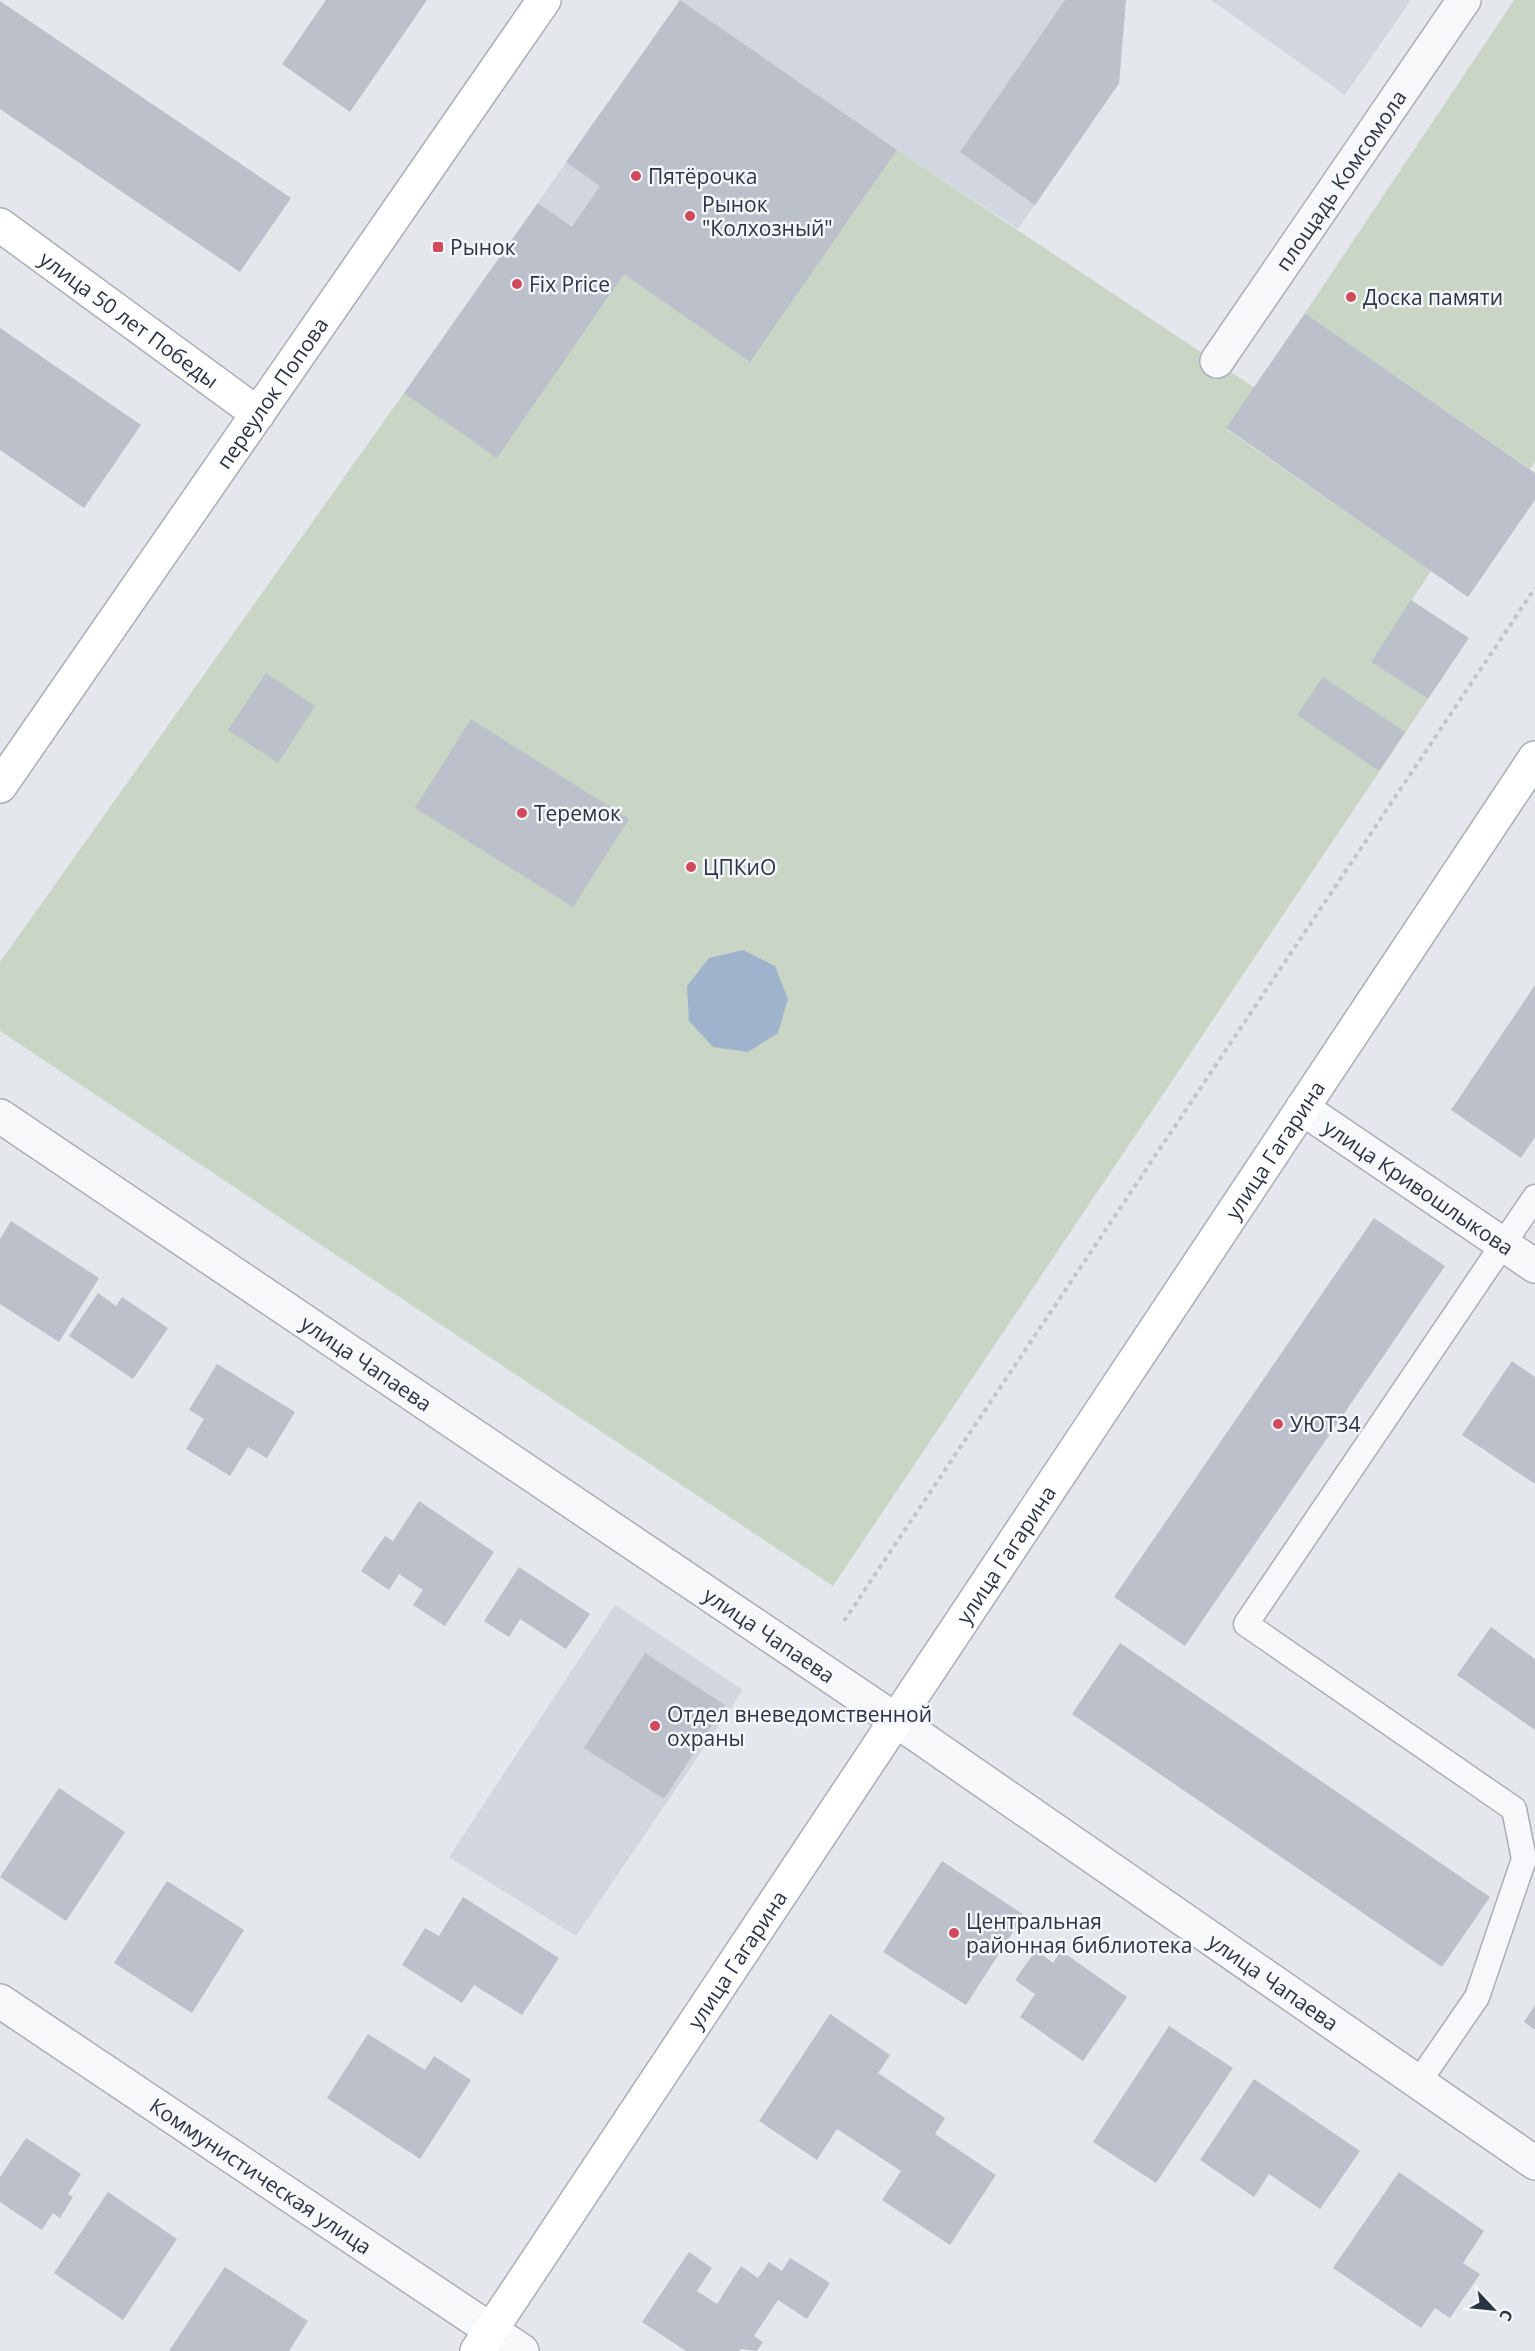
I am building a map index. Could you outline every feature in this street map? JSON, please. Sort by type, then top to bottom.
[{"type":"street","name":"переулок Попова","points":[[0,786],[544,0]]},
{"type":"street","name":"площадь Комсомола","points":[[1217,361],[1464,0]]},
{"type":"street","name":"улица 50 лет Победы","points":[[0,225],[258,414]]},
{"type":"street","name":"улица Гагарина","points":[[484,2340],[1535,758]]},
{"type":"street","name":"улица Кривошлыкова","points":[[1302,1108],[1535,1266]]},
{"type":"street","name":"улица Чапаева","points":[[0,1116],[897,1721],[1535,2163]]},
{"type":"street","name":"Коммунистическая улица","points":[[0,2001],[484,2340],[522,2351]]},
{"type":"lane","points":[[1418,2082],[1477,1997],[1524,1859],[1515,1809],[1246,1624],[1535,1197]]},
{"type":"path","points":[[844,1621],[1535,588]]},
{"type":"shaded area","name":"Рынок \"Колхозный\"","points":[[680,0],[1126,0],[1119,84],[1018,229],[897,150],[750,362],[497,458],[404,393]]},
{"type":"shaded area","points":[[1211,0],[1411,0],[1345,95]]},
{"type":"shaded area","points":[[615,1605],[743,1690],[576,1936],[449,1857]]},
{"type":"green space","points":[[1514,0],[1535,0],[1535,462],[1530,469],[1305,313]]},
{"type":"green space","name":"ЦПКиО","points":[[897,150],[1255,388],[1226,429],[1431,571],[1371,662],[1428,699],[833,1586],[0,1031],[0,962],[404,393],[497,457],[624,274],[750,362]]},
{"type":"water","points":[[743,950],[775,966],[788,999],[778,1033],[748,1052],[713,1047],[689,1021],[687,986],[709,958]]},
{"type":"building","points":[[326,0],[427,0],[350,112],[282,64]]},
{"type":"building","name":"Рынок \"Колхозный\"","points":[[680,0],[897,150],[750,362],[624,274],[497,458],[404,393],[538,203],[572,227],[600,186],[566,162]]},
{"type":"building","points":[[1065,0],[1126,0],[1119,83],[1035,205],[960,152]]},
{"type":"building","points":[[0,1],[291,198],[240,272],[0,109]]},
{"type":"building","points":[[1305,313],[1535,473],[1535,500],[1468,597],[1226,428]]},
{"type":"building","points":[[0,328],[141,425],[84,508],[0,450]]},
{"type":"building","points":[[1411,600],[1469,638],[1428,699],[1371,662]]},
{"type":"building","points":[[266,673],[315,706],[278,763],[228,730]]},
{"type":"building","points":[[1323,677],[1405,732],[1379,771],[1297,715]]},
{"type":"building","name":"Теремок","points":[[471,719],[629,819],[573,907],[415,808]]},
{"type":"building","points":[[1535,985],[1535,1137],[1521,1158],[1451,1110]]},
{"type":"building","points":[[1374,1218],[1445,1266],[1185,1646],[1114,1597]]},
{"type":"building","points":[[11,1221],[99,1278],[59,1342],[0,1304],[0,1239]]},
{"type":"building","points":[[98,1293],[116,1306],[122,1297],[168,1328],[133,1379],[69,1336]]},
{"type":"building","points":[[1512,1361],[1535,1377],[1535,1484],[1462,1435]]},
{"type":"building","points":[[217,1364],[295,1412],[267,1458],[248,1447],[230,1476],[186,1449],[204,1419],[189,1410]]},
{"type":"building","points":[[419,1501],[494,1552],[445,1626],[413,1605],[423,1590],[399,1574],[389,1590],[361,1571],[385,1536],[393,1541]]},
{"type":"building","points":[[519,1567],[590,1614],[566,1649],[520,1619],[509,1637],[484,1621]]},
{"type":"building","points":[[1491,1627],[1535,1659],[1535,1730],[1457,1675]]},
{"type":"building","points":[[1120,1643],[1490,1897],[1442,1967],[1072,1714]]},
{"type":"building","name":"Отдел вневедомственной охраны","points":[[645,1653],[725,1705],[664,1799],[584,1748]]},
{"type":"building","points":[[59,1788],[125,1832],[66,1921],[0,1877]]},
{"type":"building","name":"Центральная районная библиотека","points":[[942,1861],[1024,1915],[966,2005],[883,1952]]},
{"type":"building","points":[[167,1881],[244,1930],[192,2013],[114,1963]]},
{"type":"building","points":[[463,1897],[559,1958],[522,2015],[474,1985],[462,2003],[402,1965],[425,1928],[439,1936]]},
{"type":"building","points":[[1036,1950],[1053,1963],[1061,1951],[1127,1997],[1083,2061],[1020,2017],[1035,1994],[1015,1980]]},
{"type":"building","points":[[1535,2005],[1535,2030],[1524,2022]]},
{"type":"building","points":[[830,2014],[890,2055],[878,2073],[945,2118],[935,2134],[996,2175],[950,2245],[882,2200],[901,2171],[837,2129],[817,2160],[759,2121]]},
{"type":"building","points":[[1169,2026],[1233,2068],[1156,2183],[1093,2142]]},
{"type":"building","points":[[368,2034],[425,2070],[434,2056],[471,2080],[420,2159],[327,2098]]},
{"type":"building","points":[[1254,2079],[1360,2151],[1320,2209],[1269,2174],[1254,2197],[1200,2160]]},
{"type":"building","points":[[26,2138],[81,2174],[68,2194],[73,2197],[60,2218],[53,2213],[42,2230],[0,2202],[0,2177]]},
{"type":"building","points":[[1399,2172],[1484,2231],[1463,2263],[1480,2274],[1450,2318],[1435,2308],[1421,2328],[1333,2268]]},
{"type":"building","points":[[108,2192],[177,2239],[123,2320],[54,2273]]},
{"type":"building","points":[[689,2252],[712,2268],[697,2291],[717,2304],[741,2266],[758,2278],[769,2262],[782,2271],[790,2258],[830,2283],[807,2319],[778,2300],[754,2336],[763,2342],[757,2351],[741,2349],[740,2351],[686,2351],[642,2322]]},
{"type":"building","points":[[225,2267],[308,2321],[289,2351],[169,2351]]},
{"type":"place","name":"Пятёрочка","points":[[636,176]]},
{"type":"place","name":"Рынок \"Колхозный\"","points":[[690,216]]},
{"type":"place","name":"Рынок","points":[[438,247]]},
{"type":"place","name":"Fix Price","points":[[517,284]]},
{"type":"place","name":"Доска памяти","points":[[1351,297]]},
{"type":"place","name":"Теремок","points":[[522,813]]},
{"type":"place","name":"ЦПКиО","points":[[691,867]]},
{"type":"place","name":"УЮТ34","points":[[1278,1424]]},
{"type":"place","name":"Отдел вневедомственной охраны","points":[[655,1726]]},
{"type":"place","name":"Центральная районная библиотека","points":[[954,1933]]}]
